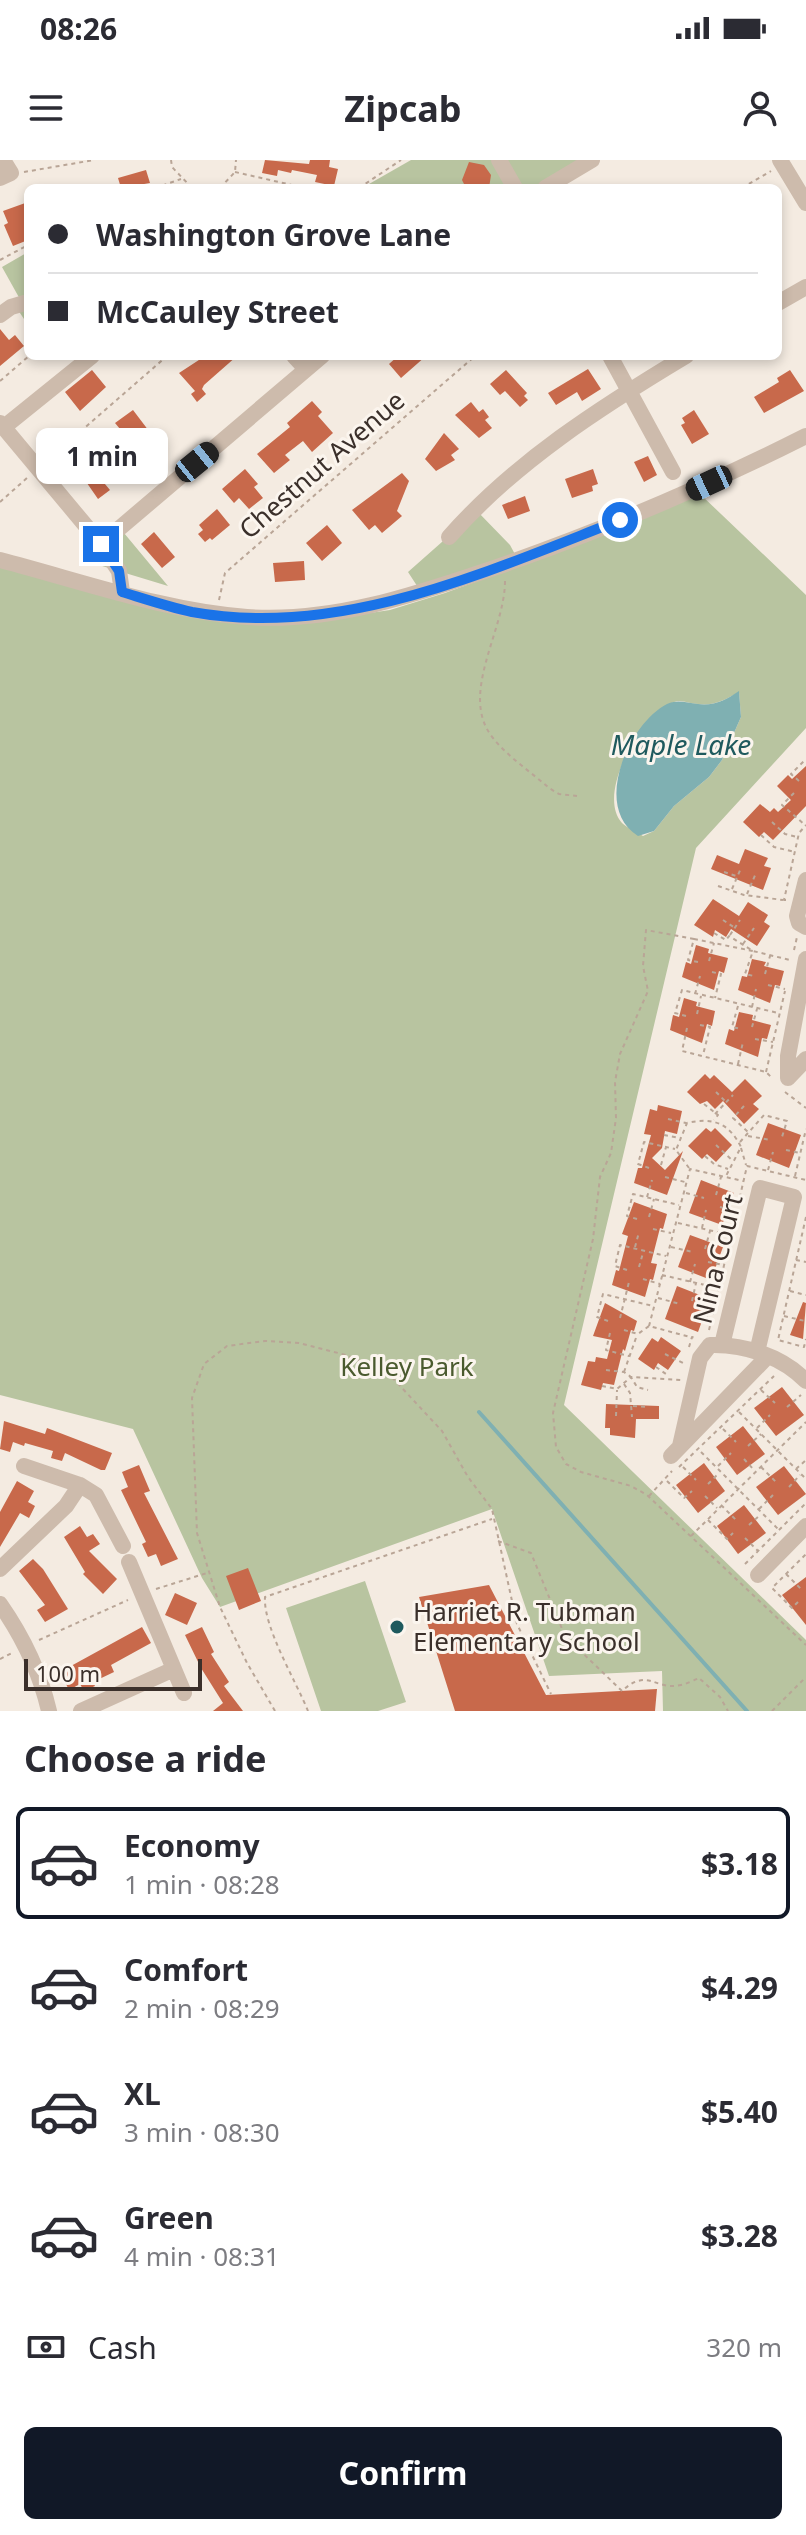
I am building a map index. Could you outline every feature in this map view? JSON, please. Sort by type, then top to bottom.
[{"type":"street","points":[[499,160],[513,184]]},
{"type":"street","points":[[552,184],[592,160]]},
{"type":"street","points":[[781,162],[806,203]]},
{"type":"street","points":[[782,301],[806,287]]},
{"type":"street","points":[[0,315],[24,303]]},
{"type":"street","points":[[87,360],[2,425],[101,544],[119,571],[122,592]]},
{"type":"street","points":[[298,360],[306,369]]},
{"type":"street","points":[[101,544],[317,360]]},
{"type":"street","points":[[612,360],[673,472]]},
{"type":"street","points":[[449,537],[475,508],[552,441],[680,360]]},
{"type":"street","points":[[0,560],[193,612],[311,617],[409,596],[505,564],[685,494],[806,436]]},
{"type":"street","points":[[803,928],[797,916],[806,880]]},
{"type":"street","points":[[806,963],[788,1056],[788,1078],[806,1059]]},
{"type":"street","name":"Nina Court","points":[[722,1345],[760,1188],[794,1197],[763,1354]]},
{"type":"street","points":[[678,1456],[693,1361],[710,1345],[722,1345],[781,1360],[806,1381]]},
{"type":"street","points":[[678,1456],[763,1354]]},
{"type":"street","points":[[24,1466],[80,1485],[102,1503],[184,1693]]},
{"type":"street","points":[[0,1569],[66,1506],[80,1485]]},
{"type":"street","points":[[752,1569],[806,1526]]},
{"type":"street","points":[[0,1604],[26,1646],[49,1711]]},
{"type":"street","points":[[81,1711],[174,1669]]},
{"type":"path","points":[[5,170],[94,160]]},
{"type":"path","points":[[171,160],[172,167],[188,184]]},
{"type":"path","points":[[224,184],[235,172],[236,160]]},
{"type":"path","points":[[365,184],[401,160]]},
{"type":"path","points":[[748,184],[781,162]]},
{"type":"path","points":[[235,172],[288,184]]},
{"type":"path","points":[[167,184],[182,179]]},
{"type":"path","points":[[0,260],[24,247]]},
{"type":"path","points":[[0,381],[24,360]]},
{"type":"path","points":[[0,502],[162,360]]},
{"type":"path","name":"Chestnut Avenue","points":[[216,614],[225,573],[470,360]]},
{"type":"path","points":[[505,564],[502,616],[479,681],[483,718],[491,737],[549,788],[559,794],[577,796]]},
{"type":"path","points":[[799,781],[791,774],[806,759]]},
{"type":"path","points":[[784,900],[798,837],[806,825],[782,805],[794,793]]},
{"type":"path","points":[[772,822],[785,834],[798,837]]},
{"type":"path","points":[[761,835],[774,847],[795,852]]},
{"type":"path","points":[[731,891],[741,868]]},
{"type":"path","points":[[724,872],[737,876]]},
{"type":"path","points":[[746,895],[756,873]]},
{"type":"path","points":[[718,886],[746,895],[795,902]]},
{"type":"path","points":[[723,920],[735,928]]},
{"type":"path","points":[[714,933],[726,940],[740,920]]},
{"type":"path","points":[[743,945],[754,928]]},
{"type":"path","points":[[803,928],[792,961],[646,930],[643,966],[648,991],[620,1054],[615,1082],[613,1144],[600,1177],[593,1239],[553,1413],[556,1447],[566,1464],[581,1472],[631,1486],[649,1496],[806,1645]]},
{"type":"path","points":[[729,936],[753,951]]},
{"type":"path","points":[[694,939],[688,960],[698,962]]},
{"type":"path","points":[[709,961],[714,943]]},
{"type":"path","points":[[753,951],[745,974],[754,976]]},
{"type":"path","points":[[765,974],[770,955]]},
{"type":"path","points":[[712,972],[721,974],[715,998]]},
{"type":"path","points":[[695,994],[700,976]]},
{"type":"path","points":[[766,1072],[785,989],[768,985]]},
{"type":"path","points":[[752,1007],[756,989]]},
{"type":"path","points":[[686,1016],[675,1013],[682,990],[780,1014]]},
{"type":"path","points":[[697,1014],[701,995]]},
{"type":"path","points":[[738,1004],[732,1027],[741,1029]]},
{"type":"path","points":[[752,1027],[757,1008]]},
{"type":"path","points":[[700,1025],[710,1027],[703,1056]]},
{"type":"path","points":[[687,1028],[682,1051],[766,1072],[774,1080]]},
{"type":"path","points":[[755,1039],[773,1042]]},
{"type":"path","points":[[738,1065],[743,1042]]},
{"type":"path","points":[[782,1088],[806,1108]]},
{"type":"path","points":[[716,1092],[726,1102]]},
{"type":"path","points":[[715,1114],[733,1095]]},
{"type":"path","points":[[704,1104],[718,1115],[713,1120]]},
{"type":"path","points":[[744,1106],[733,1118],[748,1134],[771,1140]]},
{"type":"path","points":[[726,1177],[740,1145],[764,1115],[787,1121],[782,1137]]},
{"type":"path","points":[[668,1119],[687,1123],[713,1120],[731,1131],[747,1166]]},
{"type":"path","points":[[677,1149],[687,1123]]},
{"type":"path","points":[[795,1177],[806,1129]]},
{"type":"path","points":[[664,1135],[681,1138]]},
{"type":"path","points":[[649,1168],[638,1164],[644,1142],[677,1149],[690,1169],[743,1181]]},
{"type":"path","points":[[716,1145],[734,1162]]},
{"type":"path","points":[[661,1165],[666,1147]]},
{"type":"path","points":[[786,1150],[800,1153]]},
{"type":"path","points":[[768,1171],[773,1152]]},
{"type":"path","points":[[705,1156],[729,1170]]},
{"type":"path","points":[[624,1372],[633,1338],[649,1326],[690,1169]]},
{"type":"path","points":[[716,1195],[721,1176]]},
{"type":"path","points":[[665,1177],[686,1182]]},
{"type":"path","points":[[647,1197],[652,1180]]},
{"type":"path","points":[[683,1193],[704,1198]]},
{"type":"path","points":[[637,1219],[627,1216],[633,1194],[680,1205]]},
{"type":"path","points":[[649,1217],[654,1199]]},
{"type":"path","points":[[720,1207],[736,1211]]},
{"type":"path","points":[[702,1229],[706,1210]]},
{"type":"path","points":[[806,1217],[778,1340],[804,1347],[806,1339]]},
{"type":"path","points":[[676,1222],[731,1236]]},
{"type":"path","points":[[653,1229],[673,1234]]},
{"type":"path","points":[[705,1249],[710,1231]]},
{"type":"path","points":[[635,1248],[639,1232]]},
{"type":"path","points":[[801,1239],[806,1241]]},
{"type":"path","points":[[627,1270],[615,1266],[620,1245],[667,1256]]},
{"type":"path","points":[[669,1246],[693,1252]]},
{"type":"path","points":[[639,1267],[643,1250]]},
{"type":"path","points":[[796,1260],[806,1262]]},
{"type":"path","points":[[708,1262],[724,1266]]},
{"type":"path","points":[[690,1282],[695,1264]]},
{"type":"path","points":[[662,1275],[719,1289]]},
{"type":"path","points":[[643,1279],[660,1284]]},
{"type":"path","points":[[620,1318],[629,1282]]},
{"type":"path","points":[[692,1301],[696,1283]]},
{"type":"path","points":[[789,1291],[806,1295]]},
{"type":"path","points":[[608,1321],[597,1317],[603,1294],[654,1307]]},
{"type":"path","points":[[656,1298],[680,1304]]},
{"type":"path","points":[[696,1314],[712,1318]]},
{"type":"path","points":[[784,1316],[805,1321]]},
{"type":"path","points":[[649,1326],[692,1337]]},
{"type":"path","points":[[624,1330],[638,1334]]},
{"type":"path","points":[[610,1333],[606,1350],[629,1356]]},
{"type":"path","points":[[275,1711],[220,1607],[197,1533],[192,1398],[204,1364],[227,1346],[265,1341],[299,1343],[346,1355],[389,1374],[442,1431],[468,1477],[492,1509],[517,1624],[551,1694]]},
{"type":"path","points":[[665,1354],[693,1361]]},
{"type":"path","points":[[656,1367],[666,1374],[665,1378]]},
{"type":"path","points":[[606,1370],[624,1372],[637,1387],[648,1390]]},
{"type":"path","points":[[678,1456],[699,1450],[777,1373],[781,1374]]},
{"type":"path","points":[[616,1416],[617,1389],[631,1377],[682,1380]]},
{"type":"path","points":[[624,1383],[632,1406],[632,1417]]},
{"type":"path","points":[[602,1386],[617,1389]]},
{"type":"path","points":[[761,1389],[775,1403]]},
{"type":"path","points":[[787,1407],[803,1392],[806,1395]]},
{"type":"path","points":[[632,1406],[648,1407]]},
{"type":"path","points":[[738,1411],[806,1479]]},
{"type":"path","points":[[757,1429],[770,1415]]},
{"type":"path","points":[[691,1536],[806,1422]]},
{"type":"path","points":[[722,1427],[736,1442]]},
{"type":"path","points":[[800,1427],[806,1434]]},
{"type":"path","points":[[748,1446],[761,1434]]},
{"type":"path","points":[[699,1450],[779,1530]]},
{"type":"path","points":[[717,1468],[731,1453]]},
{"type":"path","points":[[649,1496],[678,1465],[678,1456]]},
{"type":"path","points":[[678,1456],[696,1480]]},
{"type":"path","points":[[744,1459],[756,1471]]},
{"type":"path","points":[[796,1469],[806,1460]]},
{"type":"path","points":[[761,1466],[777,1483]]},
{"type":"path","points":[[708,1484],[721,1472]]},
{"type":"path","points":[[789,1487],[801,1474]]},
{"type":"path","points":[[665,1479],[684,1498],[692,1491]]},
{"type":"path","points":[[758,1510],[773,1495]]},
{"type":"path","points":[[705,1496],[718,1509]]},
{"type":"path","points":[[752,1569],[758,1551],[806,1503]]},
{"type":"path","points":[[721,1505],[737,1521]]},
{"type":"path","points":[[749,1525],[762,1513]]},
{"type":"path","points":[[308,1711],[273,1631],[264,1606],[265,1597],[493,1518]]},
{"type":"path","points":[[707,1519],[727,1539],[733,1533]]},
{"type":"path","points":[[745,1538],[758,1551]]},
{"type":"path","points":[[497,1540],[531,1553],[565,1636],[622,1691],[633,1680],[646,1678],[680,1686],[699,1678],[720,1697],[728,1711]]},
{"type":"path","points":[[798,1602],[792,1608],[772,1588],[805,1557]]},
{"type":"path","points":[[0,1659],[142,1593],[208,1572]]},
{"type":"path","points":[[786,1574],[802,1590]]},
{"type":"path","points":[[772,1711],[806,1677]]},
{"type":"green space","points":[[411,160],[493,160],[508,184],[369,184]]},
{"type":"green space","points":[[505,160],[589,160],[548,184],[519,184]]},
{"type":"green space","points":[[24,254],[24,319],[16,307],[21,301],[2,267]]},
{"type":"green space","name":"Kelley Park","points":[[700,494],[806,595],[806,728],[696,848],[564,1405],[806,1640],[806,1711],[663,1711],[662,1671],[549,1676],[492,1509],[220,1607],[202,1578],[133,1429],[0,1395],[0,565],[95,594],[323,620],[390,610],[571,547]],"holes":[[[739,692],[741,717],[722,760],[709,777],[674,806],[654,831],[643,836],[622,823],[615,810],[614,793],[618,775],[637,738],[662,709],[677,701],[714,703]]]},
{"type":"green space","points":[[477,511],[510,545],[517,558],[421,592],[408,572]]},
{"type":"green space","points":[[124,533],[168,586],[89,562]]},
{"type":"green space","points":[[365,1581],[406,1702],[378,1711],[321,1711],[286,1608]]},
{"type":"water","name":"Maple Lake","points":[[739,691],[741,717],[722,760],[709,777],[674,806],[654,831],[638,836],[624,823],[618,806],[617,787],[621,767],[640,729],[667,704],[715,703]]},
{"type":"building","points":[[265,160],[309,164],[310,160],[330,160],[329,167],[338,169],[334,184],[315,182],[317,175],[292,170],[291,173],[278,170],[277,176],[262,173]]},
{"type":"building","points":[[469,162],[484,165],[491,175],[490,184],[464,184],[462,180]]},
{"type":"building","points":[[146,170],[150,183],[120,184],[118,178]]},
{"type":"building","points":[[24,203],[24,242],[13,246],[4,225],[8,223],[3,211]]},
{"type":"building","points":[[0,329],[9,340],[15,335],[24,346],[0,366]]},
{"type":"building","points":[[199,360],[232,360],[204,385],[202,389],[206,394],[197,402],[191,394],[195,391],[179,373]]},
{"type":"building","points":[[394,360],[421,360],[401,378],[389,364]]},
{"type":"building","points":[[588,369],[601,389],[582,401],[577,392],[556,405],[548,393]]},
{"type":"building","points":[[92,370],[106,387],[80,411],[65,392]]},
{"type":"building","points":[[506,370],[527,393],[524,396],[528,400],[520,407],[505,391],[500,395],[490,384]]},
{"type":"building","points":[[790,370],[804,391],[764,413],[754,397],[779,382],[777,378]]},
{"type":"building","points":[[312,401],[322,412],[318,416],[333,433],[312,452],[303,441],[285,455],[290,460],[274,473],[257,454],[290,427],[287,423]]},
{"type":"building","points":[[471,402],[479,412],[483,409],[489,417],[485,420],[492,428],[479,438],[455,415]]},
{"type":"building","points":[[133,410],[155,439],[140,450],[128,439],[123,443],[116,433],[120,429],[115,423]]},
{"type":"building","points":[[694,410],[709,434],[692,444],[681,425],[685,423],[682,418]]},
{"type":"building","points":[[444,433],[459,449],[451,455],[455,460],[436,471],[425,459]]},
{"type":"building","points":[[648,456],[657,475],[644,482],[634,462]]},
{"type":"building","points":[[89,465],[110,490],[98,499],[80,473]]},
{"type":"building","points":[[245,469],[258,484],[254,487],[263,498],[249,509],[239,498],[234,503],[222,489]]},
{"type":"building","points":[[593,469],[598,484],[592,486],[593,491],[572,498],[565,479]]},
{"type":"building","points":[[402,473],[409,481],[397,511],[402,516],[382,533],[375,525],[369,530],[352,510]]},
{"type":"building","points":[[525,496],[530,511],[508,519],[502,505]]},
{"type":"building","points":[[217,509],[230,525],[205,542],[198,534],[203,530],[199,525]]},
{"type":"building","points":[[327,525],[342,543],[322,561],[306,543]]},
{"type":"building","points":[[154,532],[175,557],[162,568],[141,544]]},
{"type":"building","points":[[304,561],[305,580],[275,582],[273,563]]},
{"type":"building","points":[[806,766],[806,806],[773,840],[764,832],[759,837],[743,822],[760,804],[770,812],[774,808],[778,812],[791,800],[777,786],[788,775],[792,779]]},
{"type":"building","points":[[745,849],[768,858],[764,866],[771,868],[763,890],[711,869],[717,855],[739,864]]},
{"type":"building","points":[[713,899],[739,916],[748,902],[768,915],[764,922],[770,926],[757,946],[731,929],[726,937],[715,930],[713,937],[694,925]]},
{"type":"building","points":[[696,945],[709,949],[708,953],[728,958],[724,973],[719,971],[714,990],[682,977],[686,962],[691,964]]},
{"type":"building","points":[[752,959],[784,971],[780,986],[775,985],[770,1003],[738,990],[742,976],[747,977]]},
{"type":"building","points":[[684,998],[697,1002],[696,1006],[715,1011],[712,1026],[707,1024],[702,1043],[670,1030],[673,1015],[679,1017]]},
{"type":"building","points":[[739,1012],[753,1015],[752,1020],[771,1025],[767,1039],[762,1038],[758,1057],[725,1044],[729,1029],[734,1031]]},
{"type":"building","points":[[705,1074],[710,1079],[714,1075],[732,1092],[745,1079],[762,1096],[753,1104],[759,1109],[744,1124],[723,1101],[715,1109],[707,1101],[700,1104],[687,1092]]},
{"type":"building","points":[[658,1105],[682,1111],[677,1134],[665,1131],[662,1148],[652,1158],[665,1170],[683,1151],[667,1195],[634,1183],[638,1168],[642,1168],[651,1135],[644,1134],[650,1109],[657,1111]]},
{"type":"building","points":[[768,1123],[801,1135],[789,1168],[756,1155]]},
{"type":"building","points":[[706,1128],[711,1132],[715,1128],[732,1145],[716,1162],[707,1154],[702,1159],[688,1146]]},
{"type":"building","points":[[701,1180],[734,1193],[722,1225],[689,1213]]},
{"type":"building","points":[[634,1202],[667,1214],[651,1263],[657,1264],[653,1280],[650,1279],[645,1297],[612,1285],[628,1236],[622,1234]]},
{"type":"building","points":[[690,1235],[723,1247],[711,1280],[678,1267]]},
{"type":"building","points":[[677,1286],[710,1299],[698,1332],[665,1319]]},
{"type":"building","points":[[803,1302],[806,1303],[803,1339],[790,1335]]},
{"type":"building","points":[[605,1303],[637,1321],[625,1351],[623,1349],[614,1385],[603,1383],[601,1390],[581,1385],[588,1361],[595,1362],[596,1357],[607,1359],[612,1340],[593,1336]]},
{"type":"building","points":[[661,1337],[681,1351],[668,1370],[658,1363],[654,1370],[638,1359],[652,1338],[658,1342]]},
{"type":"building","points":[[782,1387],[804,1415],[776,1436],[754,1408]]},
{"type":"building","points":[[606,1404],[659,1406],[659,1419],[636,1419],[635,1438],[610,1435],[610,1428],[605,1428]]},
{"type":"building","points":[[4,1421],[45,1434],[47,1428],[112,1453],[105,1470],[101,1470],[65,1453],[62,1461],[51,1458],[53,1451],[25,1443],[24,1446],[13,1442],[10,1452],[0,1449]]},
{"type":"building","points":[[743,1426],[765,1454],[737,1475],[716,1447]]},
{"type":"building","points":[[704,1463],[725,1491],[698,1513],[676,1485]]},
{"type":"building","points":[[139,1465],[150,1491],[144,1493],[178,1559],[161,1566],[156,1554],[148,1557],[142,1544],[146,1542],[121,1490],[128,1487],[122,1472]]},
{"type":"building","points":[[784,1466],[806,1494],[778,1515],[756,1487]]},
{"type":"building","points":[[17,1481],[34,1491],[28,1502],[35,1506],[29,1518],[20,1513],[0,1547],[0,1512]]},
{"type":"building","points":[[744,1505],[766,1533],[738,1554],[717,1526]]},
{"type":"building","points":[[80,1526],[87,1537],[93,1534],[100,1544],[89,1551],[117,1579],[103,1594],[83,1574],[85,1572],[64,1537]]},
{"type":"building","points":[[33,1559],[43,1569],[68,1609],[45,1622],[37,1610],[45,1605],[19,1571]]},
{"type":"building","points":[[248,1568],[261,1601],[239,1610],[226,1576]]},
{"type":"building","points":[[806,1577],[806,1625],[782,1595]]},
{"type":"building","points":[[489,1585],[546,1695],[657,1689],[655,1711],[455,1711],[419,1597]]},
{"type":"building","points":[[175,1593],[197,1603],[187,1625],[165,1615]]},
{"type":"building","points":[[142,1627],[151,1643],[111,1665],[114,1672],[93,1682],[95,1686],[84,1691],[80,1684],[69,1690],[60,1672]]},
{"type":"building","points":[[202,1627],[214,1652],[211,1654],[229,1682],[224,1686],[243,1711],[213,1711],[223,1703],[185,1635]]},
{"type":"waterway","points":[[479,1412],[747,1711]]},
{"type":"place","name":"Harriet R. Tubman Elementary School","points":[[397,1627]]},
{"type":"route","points":[[101,544],[119,571],[122,592],[193,612],[250,617],[311,617],[409,596],[521,559],[620,520]]}]
